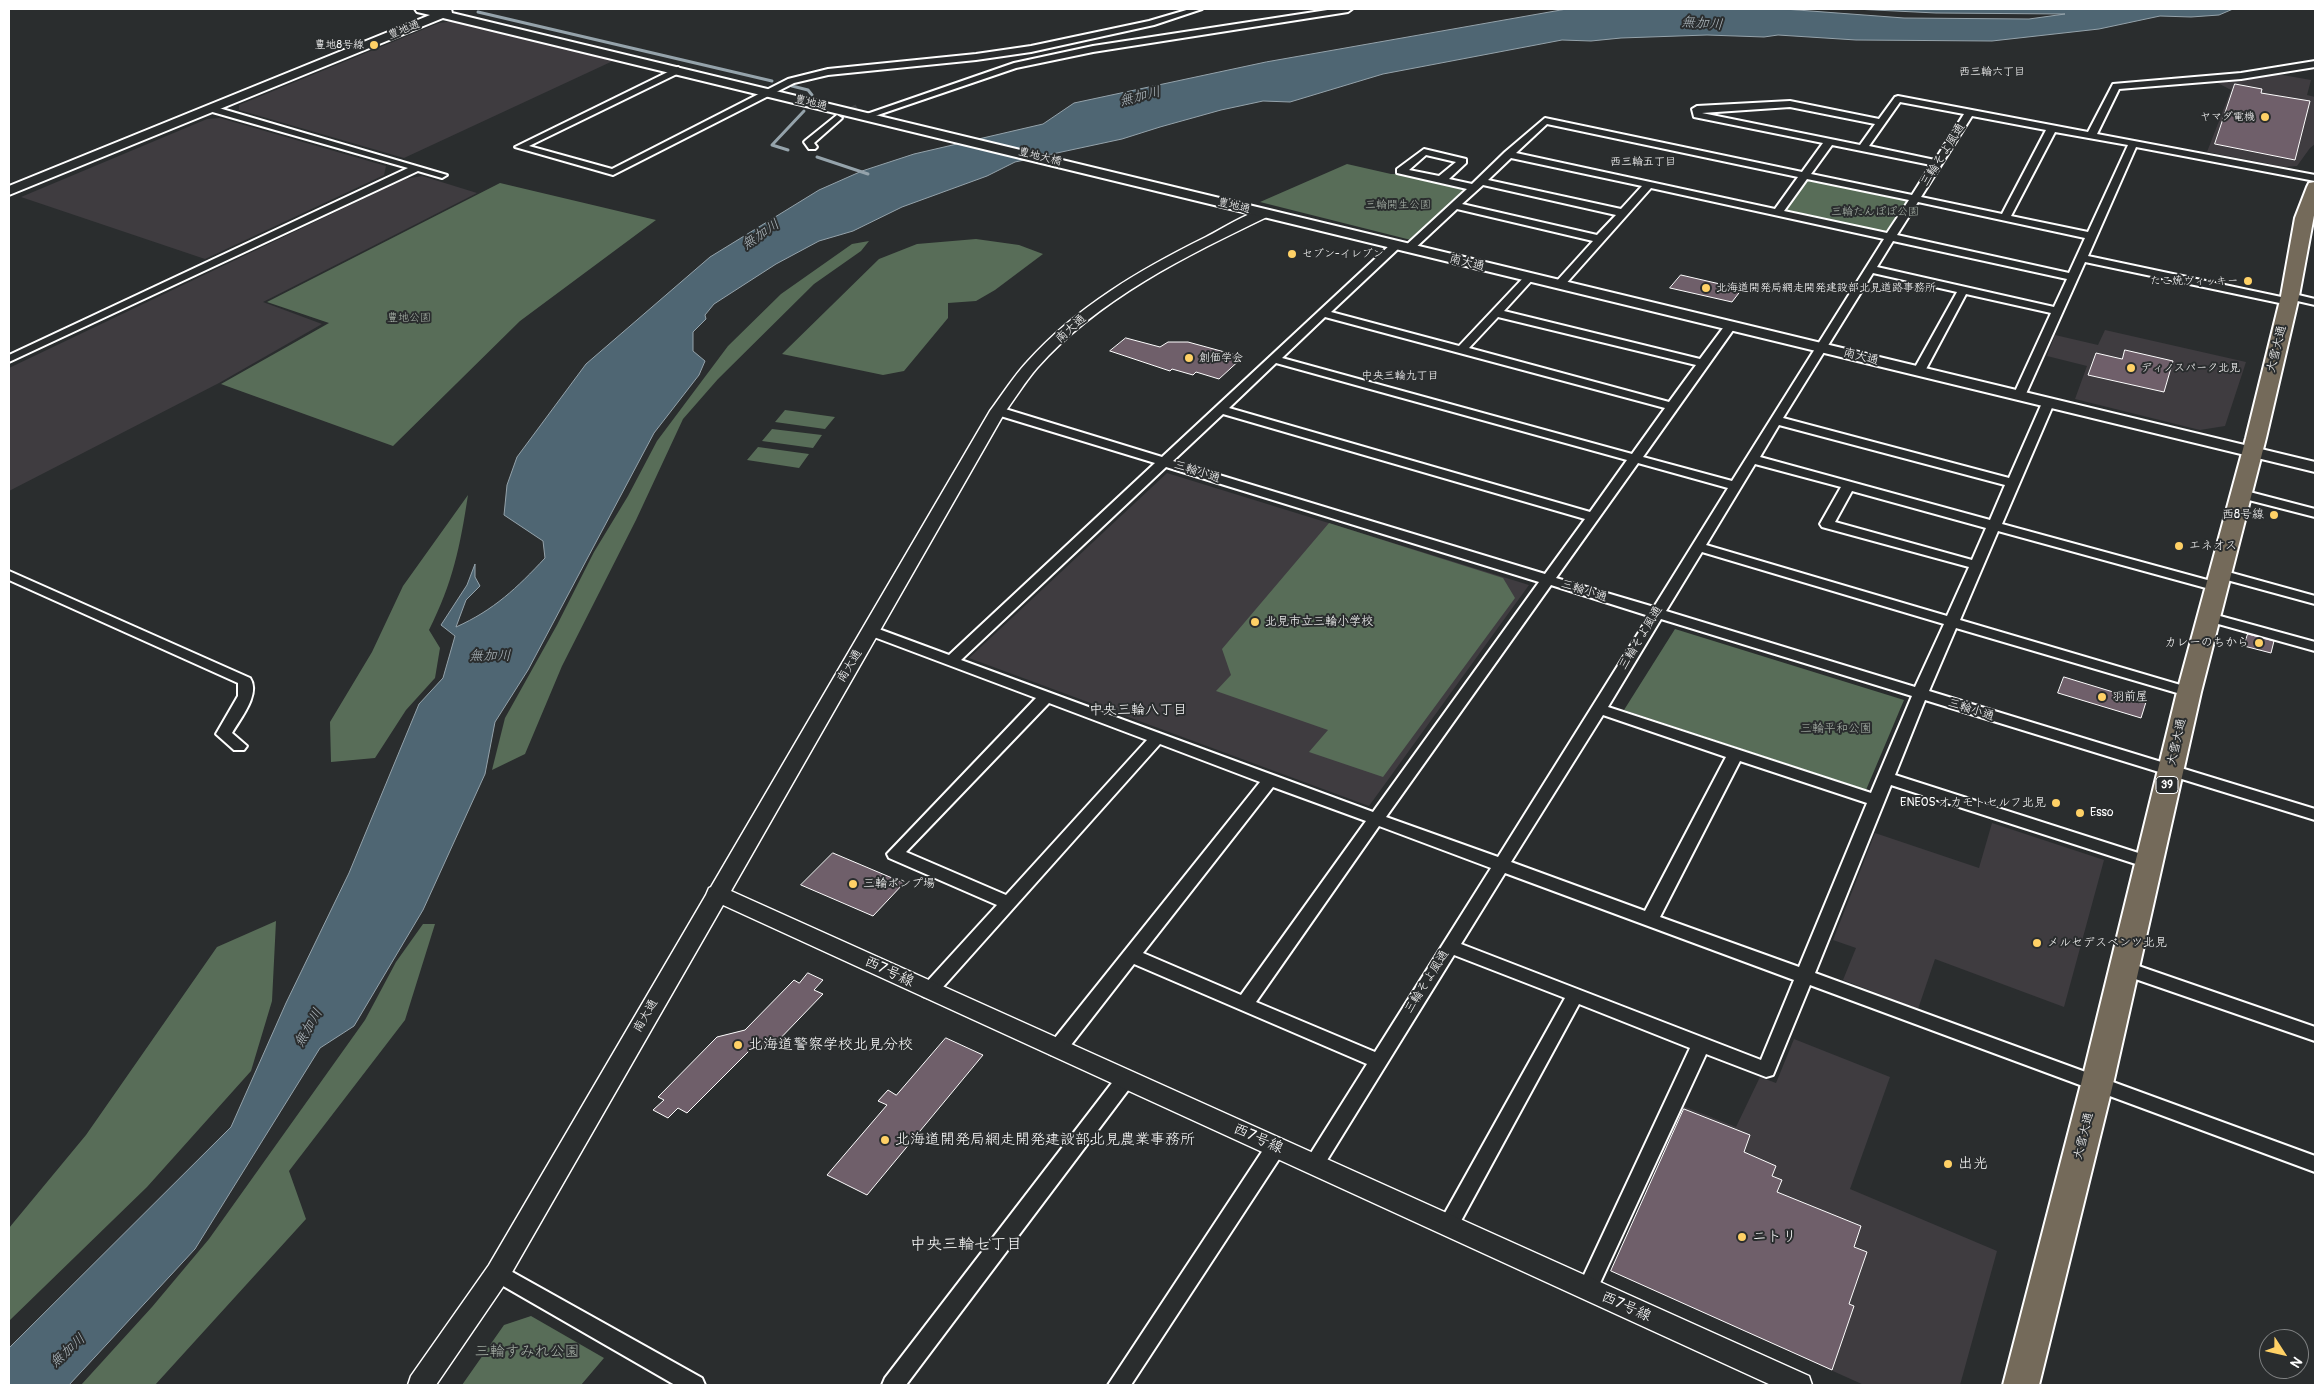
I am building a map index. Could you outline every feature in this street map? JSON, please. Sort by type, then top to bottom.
[{"type":"highway","name":"大雪大通","points":[[2021,1385],[2097,1084],[2189,692],[2253,452],[2289,299],[2304,218],[2315,187]]},
{"type":"main road","points":[[421,9],[443,14],[456,9]]},
{"type":"main road","name":"豊地通","points":[[9,191],[443,14],[767,92],[867,114]]},
{"type":"main road","name":"豊地大橋","points":[[867,114],[1204,198]]},
{"type":"main road","name":"豊地通","points":[[1204,198],[1264,213]]},
{"type":"main road","name":"南大通","points":[[1264,213],[2315,467]]},
{"type":"street","points":[[678,70],[520,147],[613,172],[791,81],[828,72],[976,58],[1031,49],[1150,23],[1198,9]]},
{"type":"street","points":[[867,114],[962,79],[978,78],[1014,66],[1116,46],[1348,9]]},
{"type":"street","points":[[1083,38],[1116,46]]},
{"type":"street","points":[[2092,136],[2116,86],[2190,82],[2279,72],[2315,64]]},
{"type":"street","points":[[1862,149],[1898,99],[2315,178]]},
{"type":"street","points":[[1880,122],[1790,104],[1697,109],[1696,115],[1937,163]]},
{"type":"street","points":[[212,109],[442,175]]},
{"type":"street","name":"三輪そよ風通","points":[[1314,1164],[1500,864],[1599,710],[1820,348],[1969,112]]},
{"type":"street","points":[[812,147],[809,142],[837,118]]},
{"type":"street","points":[[951,661],[1323,313],[1455,205],[1545,121],[2093,236]]},
{"type":"street","points":[[2005,217],[2052,128]]},
{"type":"street","points":[[1778,212],[1829,142]]},
{"type":"street","points":[[2019,396],[2133,144]]},
{"type":"street","points":[[1441,180],[1462,161],[1424,152],[1401,171],[1441,180],[1477,184],[1623,213]]},
{"type":"street","points":[[1508,154],[2074,277]]},
{"type":"street","points":[[9,359],[417,168]]},
{"type":"street","points":[[1559,285],[1648,184]]},
{"type":"street","points":[[1455,205],[1599,239]]},
{"type":"street","name":"南大通","points":[[421,1385],[498,1272],[716,893],[998,411],[1032,365],[1099,304],[1160,265],[1264,213]]},
{"type":"street","points":[[2083,258],[2289,299],[2315,302]]},
{"type":"street","points":[[1870,269],[2058,312]]},
{"type":"street","points":[[1461,350],[1529,278]]},
{"type":"street","points":[[1919,372],[1963,290]]},
{"type":"street","points":[[1496,312],[1704,364]]},
{"type":"street","points":[[1323,313],[1672,406]]},
{"type":"street","points":[[1245,1004],[1376,818],[1730,326]]},
{"type":"street","points":[[1273,359],[1735,486]]},
{"type":"street","points":[[1449,946],[1700,1046],[1766,1070],[1920,694],[2048,403]]},
{"type":"street","points":[[1220,409],[1594,516]]},
{"type":"street","name":"三輪小通","points":[[998,411],[2315,815]]},
{"type":"street","points":[[1776,420],[2012,483]]},
{"type":"street","points":[[1752,460],[1993,525],[2219,580],[2315,600]]},
{"type":"street","points":[[1848,486],[1827,524],[1976,566]]},
{"type":"street","points":[[2242,494],[2315,513]]},
{"type":"street","points":[[1698,547],[2189,692]]},
{"type":"street","points":[[9,575],[245,681],[245,696],[224,734],[239,746]]},
{"type":"street","points":[[2209,617],[2315,647]]},
{"type":"street","points":[[871,631],[1270,780],[2315,1164]]},
{"type":"street","points":[[1008,904],[895,854],[1046,696]]},
{"type":"street","points":[[1599,710],[1877,801]]},
{"type":"street","points":[[930,990],[1157,738]]},
{"type":"street","points":[[1650,919],[1735,755]]},
{"type":"street","points":[[1886,778],[2148,862]]},
{"type":"street","points":[[1057,1049],[1270,780]]},
{"type":"street","name":"西7号線","points":[[716,893],[1799,1385]]},
{"type":"street","points":[[1132,956],[1378,1060]]},
{"type":"street","points":[[2124,968],[2315,1034]]},
{"type":"street","points":[[1448,1226],[1575,996]]},
{"type":"street","points":[[1587,1290],[1700,1046]]},
{"type":"street","points":[[893,1385],[1125,1080]]},
{"type":"street","points":[[1119,1385],[1276,1147]]},
{"type":"street","points":[[498,1272],[681,1382]]},
{"type":"shaded area","points":[[454,21],[615,60],[404,158],[239,110],[239,105],[439,23]]},
{"type":"shaded area","name":"ヤマダ電機","points":[[2277,74],[2311,80],[2307,95],[2315,97],[2315,144],[2297,166],[2285,167],[2207,152],[2231,90],[2216,82]]},
{"type":"shaded area","points":[[220,118],[386,166],[384,175],[205,259],[21,197],[207,119]]},
{"type":"shaded area","points":[[422,176],[477,193],[263,302],[322,324],[219,383],[9,491],[9,368],[405,179]]},
{"type":"shaded area","points":[[2105,330],[2246,362],[2225,426],[2200,430],[2075,399],[2087,366],[2047,356],[2055,335],[2098,345]]},
{"type":"shaded area","name":"北見市立三輪小学校","points":[[1167,473],[1529,585],[1369,806],[969,658]]},
{"type":"shaded area","points":[[1992,823],[2104,860],[2064,1007],[1935,959],[1918,1009],[1843,980],[1856,948],[1833,940],[1875,833],[1979,868]]},
{"type":"shaded area","points":[[1794,1039],[1890,1077],[1850,1189],[1997,1251],[1960,1385],[1864,1385],[1610,1271],[1683,1106],[1736,1127],[1760,1077],[1776,1083]]},
{"type":"green space","name":"三輪開生公園","points":[[1347,164],[1465,188],[1411,240],[1260,202]]},
{"type":"green space","name":"三輪たんぽぽ公園","points":[[1807,179],[1909,200],[1886,234],[1784,211]]},
{"type":"green space","name":"豊地公園","points":[[500,183],[656,220],[520,321],[393,446],[221,384],[329,323],[267,302]]},
{"type":"green space","points":[[976,239],[1019,245],[1043,254],[995,290],[976,301],[948,303],[948,318],[904,371],[883,375],[782,354],[879,259],[917,244]]},
{"type":"green space","points":[[869,241],[861,251],[814,284],[718,379],[683,419],[636,520],[562,666],[525,754],[492,770],[505,718],[557,625],[594,552],[628,496],[657,441],[728,346],[781,294],[852,244]]},
{"type":"green space","points":[[785,410],[835,417],[825,429],[775,422]]},
{"type":"green space","points":[[772,429],[822,435],[813,448],[762,441]]},
{"type":"green space","points":[[758,447],[809,454],[799,468],[747,460]]},
{"type":"green space","points":[[468,495],[462,531],[450,580],[429,630],[440,648],[435,678],[406,710],[375,758],[331,762],[330,722],[372,652],[403,586]]},
{"type":"green space","points":[[1329,523],[1503,578],[1515,598],[1383,777],[1309,752],[1328,730],[1216,691],[1231,675],[1222,649]]},
{"type":"green space","name":"三輪平和公園","points":[[1675,629],[1904,700],[1866,790],[1624,710]]},
{"type":"green space","points":[[276,921],[272,1001],[251,1071],[147,1187],[9,1321],[9,1228],[86,1135],[217,947]]},
{"type":"green space","points":[[423,924],[435,924],[405,1020],[289,1171],[306,1219],[155,1385],[81,1385],[152,1307],[209,1239],[365,1020],[396,962]]},
{"type":"green space","name":"三輪すみれ公園","points":[[531,1316],[604,1358],[581,1385],[462,1385],[504,1325]]},
{"type":"water","name":"無加川","points":[[1567,9],[1784,9],[1904,18],[2029,19],[2065,14],[1936,13],[1854,9],[2233,9],[2219,15],[2191,17],[2160,16],[2099,29],[1992,41],[1856,40],[1778,35],[1764,37],[1707,35],[1591,41],[1562,40],[1383,74],[1290,102],[1263,101],[1221,110],[1122,139],[1015,162],[987,176],[902,207],[853,231],[819,241],[776,264],[714,304],[705,315],[706,319],[693,332],[693,351],[705,361],[699,375],[654,433],[528,670],[495,722],[485,774],[423,910],[354,1026],[320,1048],[195,1249],[69,1385],[9,1385],[9,1348],[231,1127],[286,1003],[349,873],[419,704],[443,678],[455,636],[441,625],[467,585],[475,564],[475,577],[480,586],[466,600],[456,627],[493,606],[525,579],[545,558],[543,541],[504,515],[507,485],[517,457],[586,364],[710,257],[819,190],[862,171],[914,154],[1043,124],[1074,103],[1266,62]]},
{"type":"building","name":"ヤマダ電機","points":[[2235,84],[2262,89],[2261,93],[2310,101],[2295,160],[2215,144]]},
{"type":"building","name":"北海道開発局網走開発建設部北見道路事務所","points":[[1681,275],[1742,289],[1732,302],[1670,288]]},
{"type":"building","name":"創価学会","points":[[1126,338],[1160,347],[1168,342],[1188,342],[1243,357],[1219,379],[1196,372],[1193,375],[1172,369],[1170,371],[1110,351]]},
{"type":"building","name":"ディノスパーク北見","points":[[2125,350],[2173,361],[2164,392],[2088,375],[2096,353],[2122,359]]},
{"type":"building","name":"カレーのちから","points":[[2248,634],[2274,641],[2271,653],[2244,646]]},
{"type":"building","name":"羽前屋","points":[[2064,677],[2146,702],[2141,718],[2058,693]]},
{"type":"building","name":"三輪ポンプ場","points":[[833,853],[904,883],[873,916],[801,885]]},
{"type":"building","name":"北海道警察学校北見分校","points":[[808,973],[823,980],[814,990],[823,994],[773,1046],[769,1044],[749,1051],[687,1113],[678,1108],[668,1118],[653,1110],[664,1100],[658,1097],[717,1037],[745,1030],[794,980],[799,983]]},
{"type":"building","name":"北海道開発局網走開発建設部北見農業事務所","points":[[946,1038],[983,1055],[867,1195],[827,1175],[887,1105],[878,1101],[888,1090],[896,1095]]},
{"type":"building","name":"ニトリ","points":[[1684,1109],[1750,1135],[1744,1152],[1776,1166],[1772,1176],[1782,1180],[1777,1192],[1861,1226],[1854,1247],[1867,1252],[1849,1304],[1854,1306],[1832,1370],[1611,1271]]},
{"type":"waterway","points":[[478,12],[772,81]]},
{"type":"waterway","points":[[792,86],[808,90],[812,95]]},
{"type":"waterway","points":[[788,150],[772,145],[804,111]]},
{"type":"waterway","points":[[817,157],[868,174]]},
{"type":"tunnel","points":[[837,118],[859,108]]},
{"type":"place","name":"豊地8号線","points":[[374,45]]},
{"type":"place","name":"ヤマダ電機","points":[[2265,117]]},
{"type":"place","name":"セブン-イレブン","points":[[1292,254]]},
{"type":"place","name":"たこ焼ヴィッキー","points":[[2248,281]]},
{"type":"place","name":"北海道開発局網走開発建設部北見道路事務所","points":[[1706,288]]},
{"type":"place","name":"創価学会","points":[[1189,358]]},
{"type":"place","name":"ディノスパーク北見","points":[[2131,368]]},
{"type":"place","name":"西8号線","points":[[2274,515]]},
{"type":"place","name":"エネオス","points":[[2179,546]]},
{"type":"place","name":"北見市立三輪小学校","points":[[1255,622]]},
{"type":"place","name":"カレーのちから","points":[[2259,643]]},
{"type":"place","name":"羽前屋","points":[[2102,697]]},
{"type":"place","name":"ENEOS オカモトセルフ北見","points":[[2056,803]]},
{"type":"place","name":"Esso","points":[[2080,813]]},
{"type":"place","name":"三輪ポンプ場","points":[[853,884]]},
{"type":"place","name":"メルセデスベンツ北見","points":[[2037,943]]},
{"type":"place","name":"北海道警察学校北見分校","points":[[738,1045]]},
{"type":"place","name":"北海道開発局網走開発建設部北見農業事務所","points":[[885,1140]]},
{"type":"place","name":"出光","points":[[1948,1164]]},
{"type":"place","name":"ニトリ","points":[[1742,1237]]},
{"type":"district","name":"西三輪六丁目","points":[[1992,72]]},
{"type":"district","name":"西三輪五丁目","points":[[1643,162]]},
{"type":"district","name":"中央三輪九丁目","points":[[1400,376]]},
{"type":"district","name":"中央三輪八丁目","points":[[1138,710]]},
{"type":"district","name":"中央三輪七丁目","points":[[966,1245]]}]
